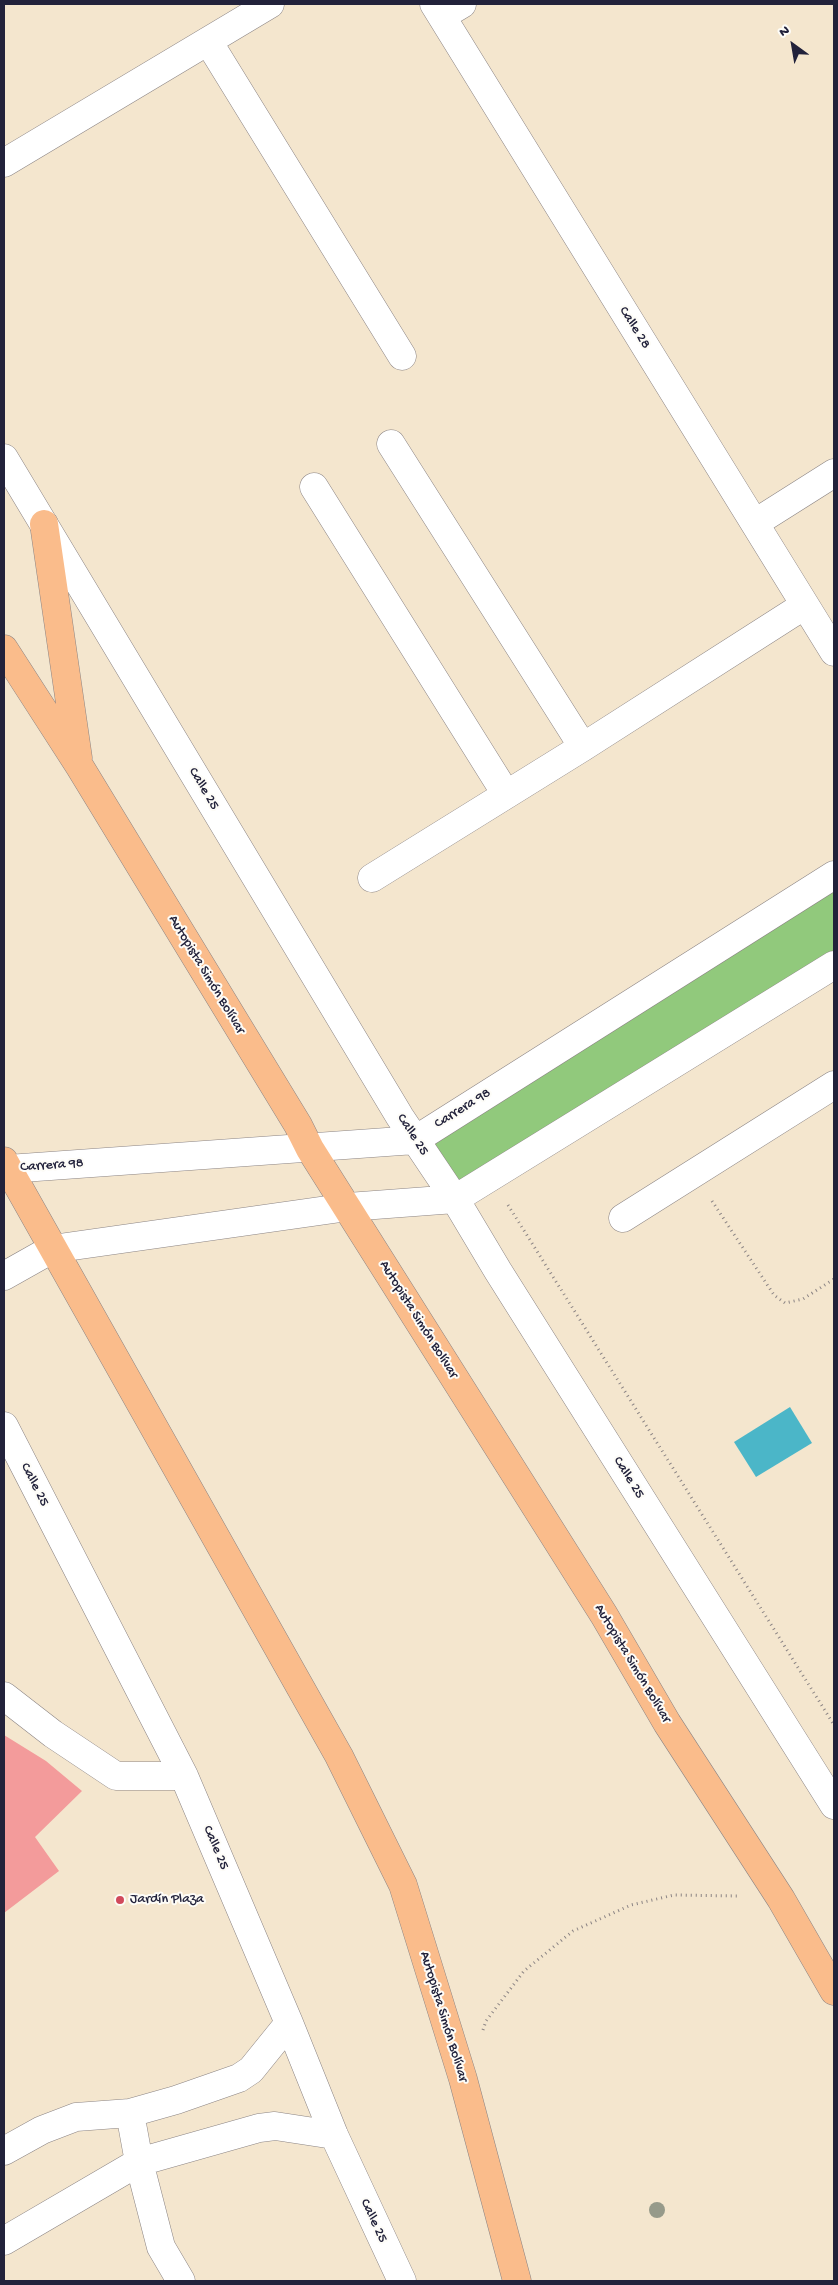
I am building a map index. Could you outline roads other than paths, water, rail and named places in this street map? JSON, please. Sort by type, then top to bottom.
[{"type":"highway","points":[[44,524],[80,767]]},
{"type":"highway","name":"Autopista Simón Bolívar","points":[[4,649],[80,767],[298,1125],[310,1149],[604,1615],[667,1722],[781,1899],[834,1991]]},
{"type":"highway","name":"Autopista Simón Bolívar","points":[[5,1167],[339,1756],[399,1876],[463,2079],[517,2281]]},
{"type":"street","points":[[4,163],[270,4]]},
{"type":"street","name":"Calle 28","points":[[446,8],[834,652]]},
{"type":"street","points":[[208,41],[402,356]]},
{"type":"street","points":[[391,444],[583,747]]},
{"type":"street","name":"Calle 25","points":[[4,458],[414,1140],[455,1199],[498,1271],[834,1805]]},
{"type":"street","points":[[755,523],[834,473]]},
{"type":"street","points":[[314,487],[506,794]]},
{"type":"street","points":[[372,878],[583,747],[805,605]]},
{"type":"street","name":"Carrera 98","points":[[5,1167],[310,1149],[414,1140],[834,875]]},
{"type":"street","points":[[4,1276],[52,1249],[348,1207],[455,1199],[834,965]]},
{"type":"street","points":[[623,1218],[834,1085]]},
{"type":"street","name":"Calle 25","points":[[4,1426],[184,1776],[289,2023],[334,2135],[402,2281]]},
{"type":"street","points":[[4,1696],[53,1734],[116,1776],[184,1776]]},
{"type":"street","points":[[4,2151],[42,2130],[76,2117],[130,2113],[176,2100],[239,2078],[251,2070],[289,2023]]},
{"type":"street","points":[[130,2113],[161,2247],[181,2281]]},
{"type":"street","points":[[4,2241],[140,2162],[259,2128],[275,2126],[334,2135]]},
{"type":"street","points":[[382,2281],[384,2244]]},
{"type":"water","points":[[790,1407],[812,1443],[756,1477],[734,1442]]},
{"type":"place","name":"Jardín Plaza","points":[[120,1900]]}]
